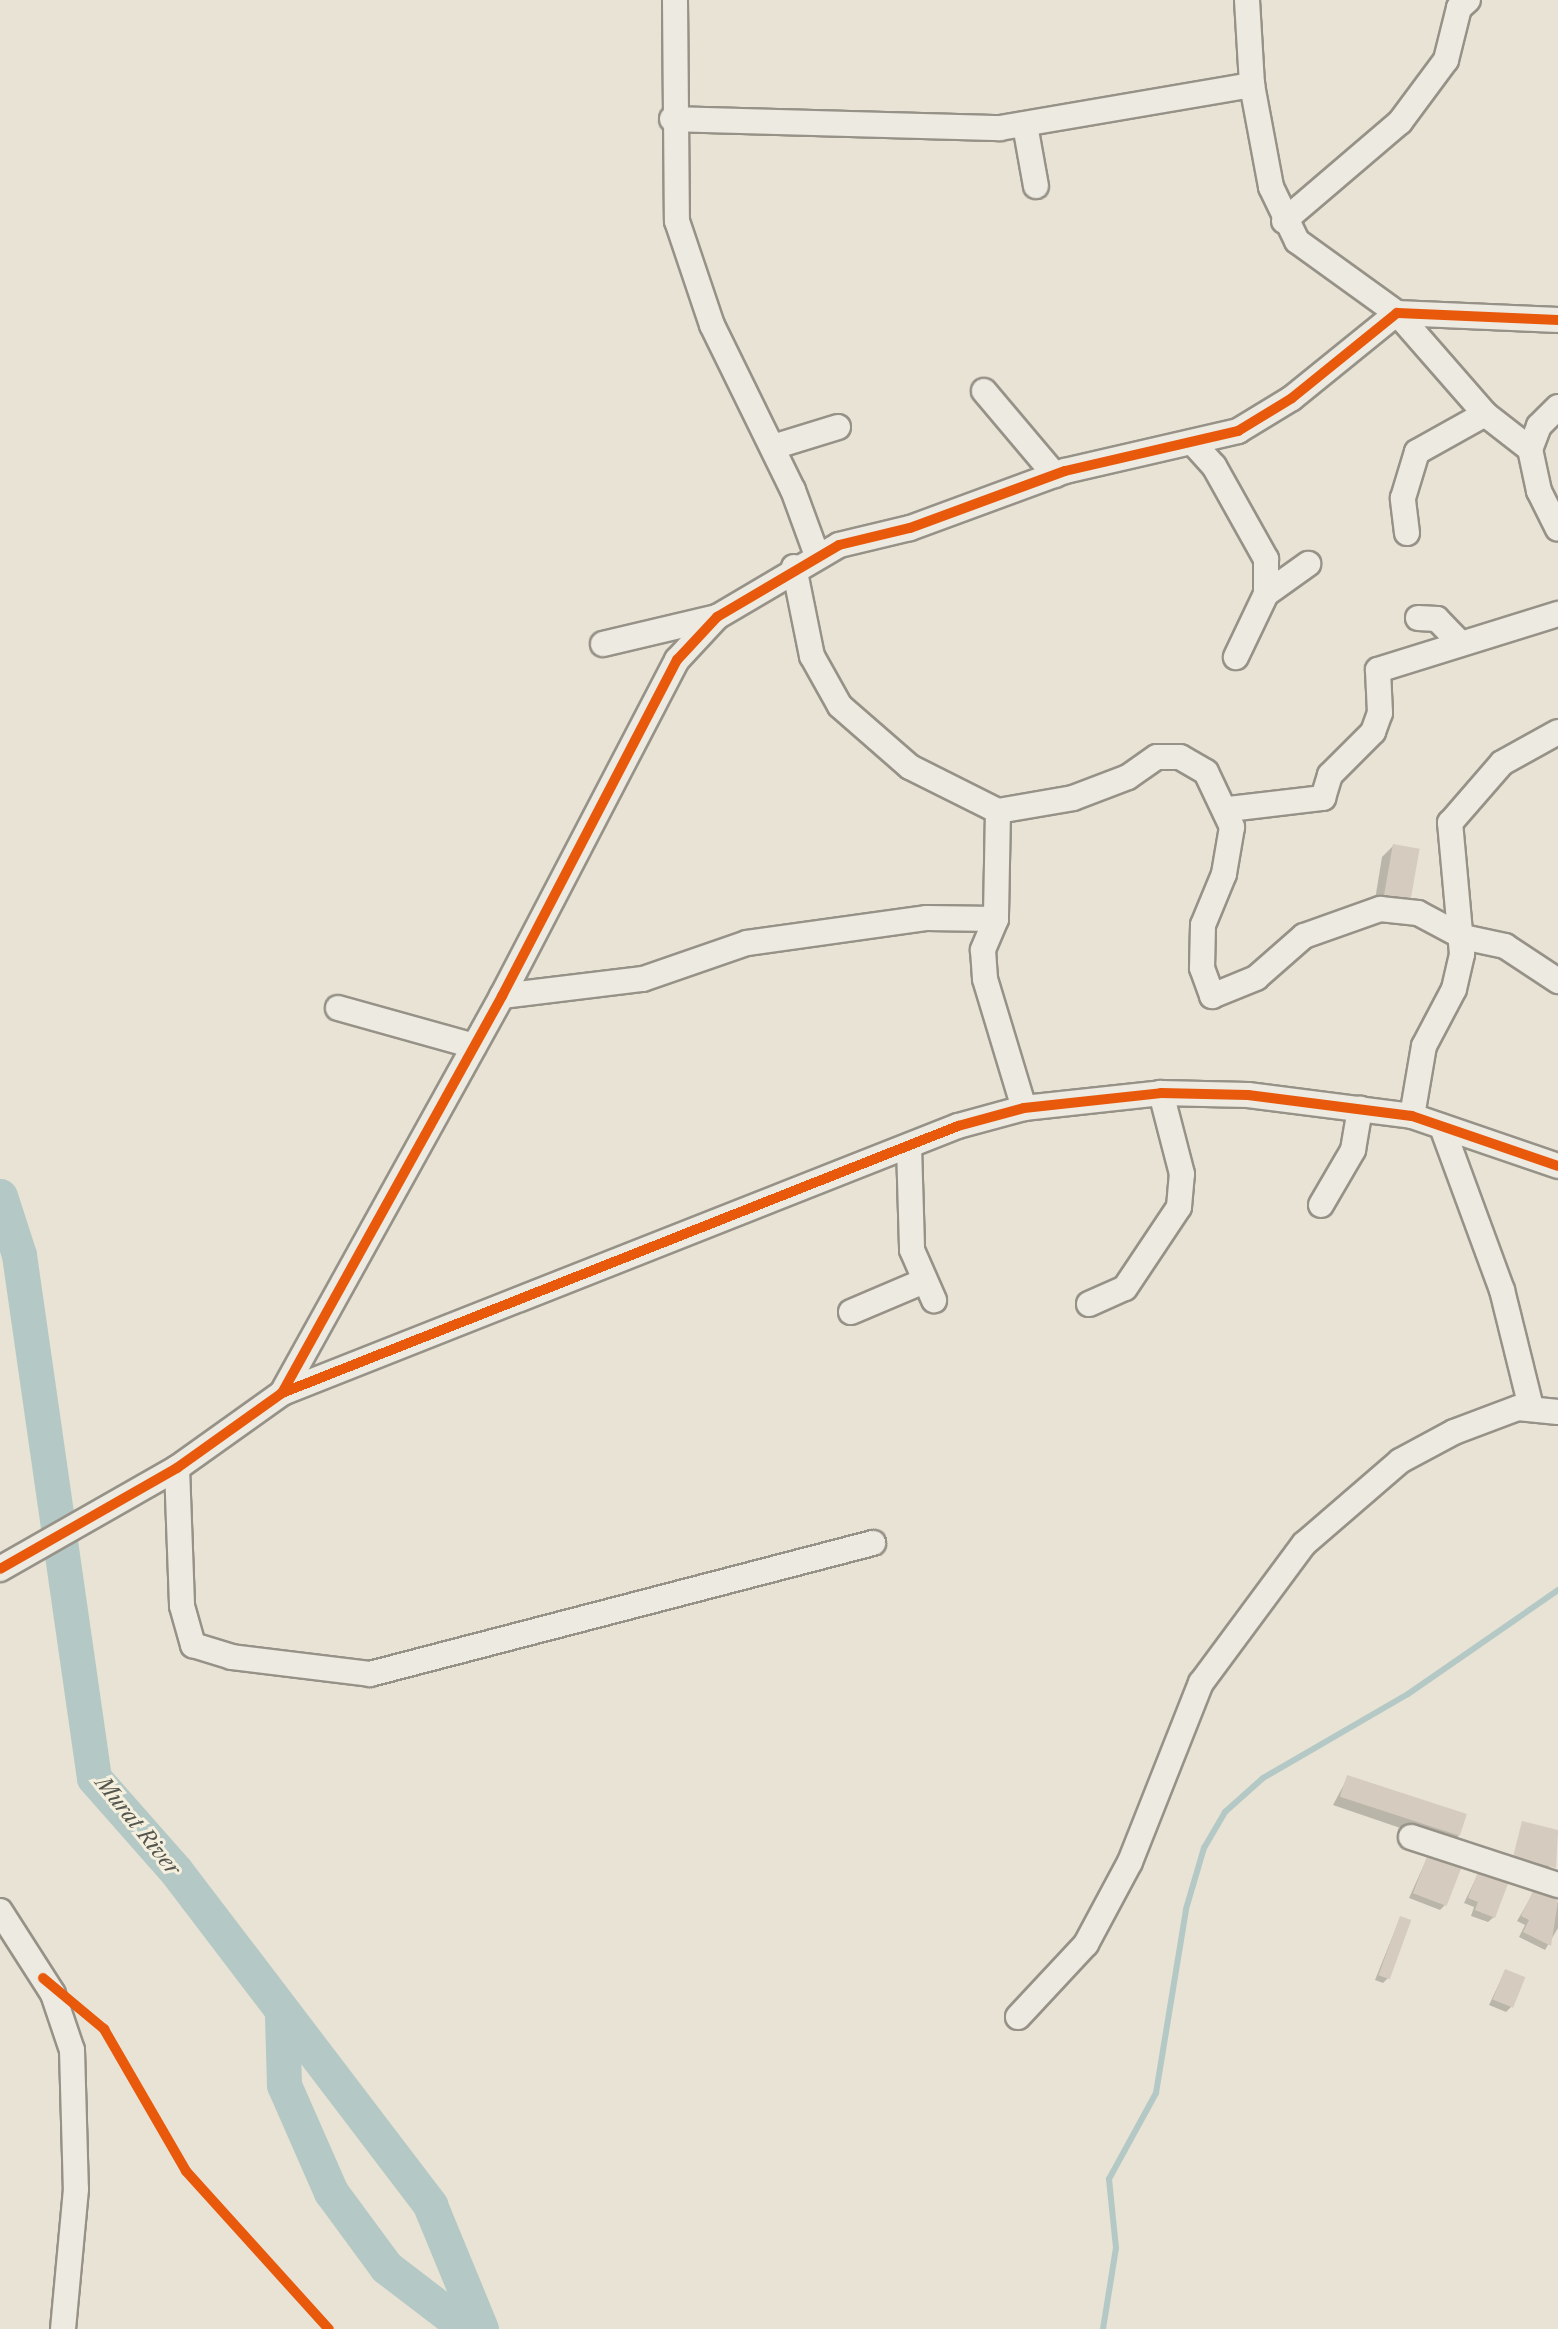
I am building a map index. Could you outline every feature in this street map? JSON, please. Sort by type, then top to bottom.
[{"type":"street","points":[[675,0],[672,119],[677,221],[712,325],[773,447],[816,553]]},
{"type":"street","points":[[1247,0],[1252,85],[1271,187],[1284,220],[1313,258],[1397,313],[1485,414],[1531,449]]},
{"type":"street","points":[[1284,220],[1400,122],[1446,60],[1466,1]]},
{"type":"street","points":[[672,119],[885,129],[1025,125],[1252,85]]},
{"type":"street","points":[[1025,125],[1036,186]]},
{"type":"street","points":[[282,1393],[502,996],[677,660],[717,617],[816,553],[911,528],[1055,475],[1194,444],[1262,417],[1397,313],[1558,320]]},
{"type":"street","points":[[984,391],[1055,475]]},
{"type":"street","points":[[1558,407],[1539,426],[1531,449],[1539,491],[1558,529]]},
{"type":"street","points":[[1407,533],[1403,498],[1417,452],[1485,414]]},
{"type":"street","points":[[773,447],[838,427]]},
{"type":"street","points":[[1194,444],[1260,542],[1266,594]]},
{"type":"street","points":[[1237,657],[1266,594],[1308,564]]},
{"type":"street","points":[[794,566],[811,656],[840,706],[910,766],[998,811],[1073,798],[1170,757],[1206,772],[1229,810],[1224,874],[1203,925],[1202,968],[1212,996],[1256,978],[1304,936],[1362,910],[1418,913],[1463,937],[1504,946],[1558,981]]},
{"type":"street","points":[[1229,810],[1323,797],[1330,775],[1373,732],[1380,713],[1378,670],[1459,642],[1558,614]]},
{"type":"street","points":[[603,644],[717,617]]},
{"type":"street","points":[[1418,618],[1437,619],[1459,642]]},
{"type":"street","points":[[1412,1116],[1418,1066],[1454,989],[1463,937],[1450,823],[1502,763],[1558,732]]},
{"type":"street","points":[[998,811],[996,919],[983,950],[985,979],[1024,1108]]},
{"type":"street","points":[[502,996],[643,979],[747,943],[928,918],[996,919]]},
{"type":"street","points":[[338,1009],[474,1046]]},
{"type":"street","points":[[1089,1304],[1125,1288],[1178,1206],[1182,1174],[1161,1093]]},
{"type":"street","points":[[7,1565],[128,1492],[177,1468],[282,1393],[909,1146],[1024,1108],[1161,1093],[1248,1095],[1412,1116],[1558,1166]]},
{"type":"street","points":[[1321,1205],[1353,1150],[1360,1109]]},
{"type":"street","points":[[1442,1127],[1502,1290],[1531,1407]]},
{"type":"street","points":[[851,1311],[929,1291],[909,1220],[909,1146]]},
{"type":"street","points":[[1018,2017],[1086,1944],[1130,1862],[1201,1683],[1266,1588],[1345,1504],[1400,1461],[1454,1432],[1531,1407],[1558,1412]]},
{"type":"street","points":[[177,1468],[182,1606],[193,1645],[232,1657],[370,1674],[873,1544]]},
{"type":"street","points":[[1411,1837],[1558,1885]]},
{"type":"street","points":[[0,1911],[53,1994],[72,2050],[76,2189],[63,2329]]},
{"type":"building","points":[[1393,844],[1420,849],[1410,901],[1384,896]]},
{"type":"building","points":[[1347,1775],[1467,1814],[1460,1836],[1340,1797]]},
{"type":"building","points":[[1522,1821],[1558,1830],[1556,1868],[1513,1857]]},
{"type":"building","points":[[1428,1854],[1462,1867],[1447,1906],[1413,1893]]},
{"type":"building","points":[[1479,1869],[1509,1881],[1495,1918],[1475,1910],[1478,1902],[1468,1898]]},
{"type":"building","points":[[1534,1889],[1558,1901],[1551,1946],[1523,1932],[1529,1920],[1521,1916]]},
{"type":"building","points":[[1400,1916],[1411,1920],[1390,1979],[1378,1975]]},
{"type":"building","points":[[1505,1969],[1525,1977],[1513,2008],[1493,2000]]},
{"type":"waterway","name":"Murat River","points":[[0,1196],[19,1255],[94,1778],[176,1871],[430,2205],[481,2329]]},
{"type":"waterway","points":[[1103,2329],[1116,2248],[1109,2179],[1156,2093],[1186,1909],[1204,1848],[1225,1812],[1263,1778],[1408,1694],[1558,1590]]},
{"type":"waterway","points":[[282,2017],[284,2085],[331,2192],[386,2267],[467,2329]]},
{"type":"cycle path","points":[[0,1569],[177,1468],[282,1393],[502,996],[677,660],[717,617],[839,545],[910,528],[1065,471],[1238,431],[1292,398],[1397,313],[1558,320]]},
{"type":"cycle path","points":[[282,1393],[958,1126],[1024,1108],[1161,1093],[1248,1095],[1412,1116],[1558,1166]]},
{"type":"cycle path","points":[[43,1978],[104,2029],[186,2171],[329,2329]]}]
